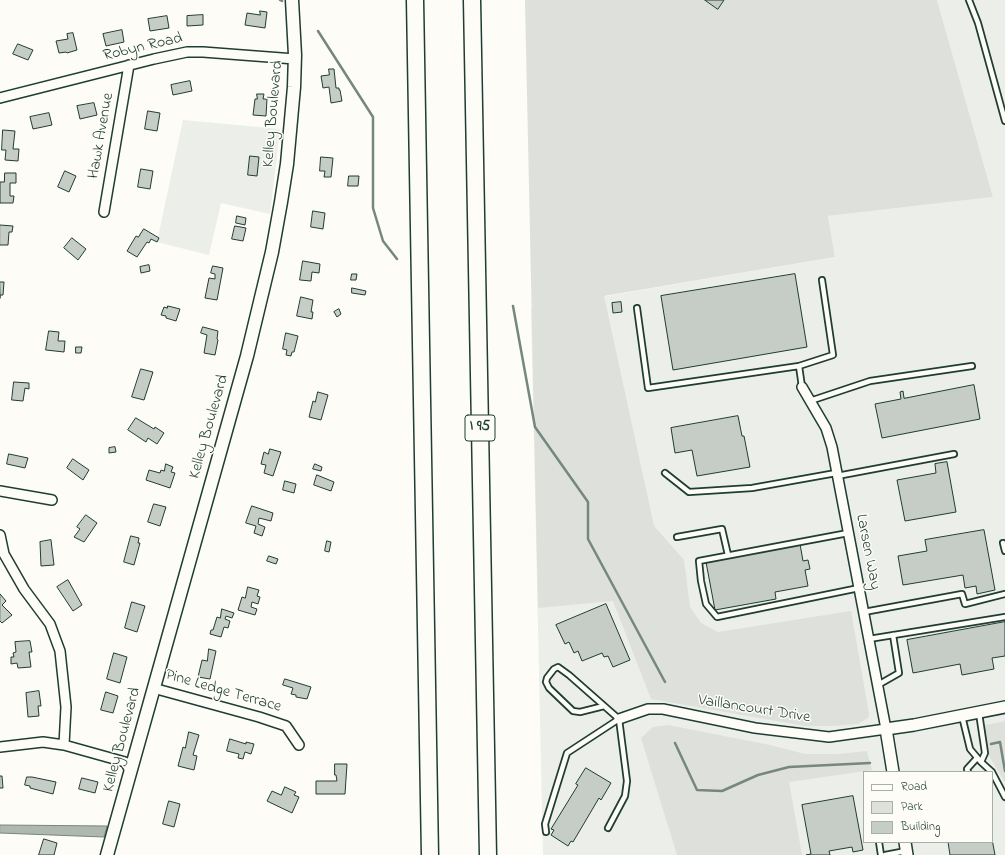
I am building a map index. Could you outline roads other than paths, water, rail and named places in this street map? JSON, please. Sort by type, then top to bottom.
[{"type":"highway","points":[[415,0],[430,855]]},
{"type":"highway","name":"I 95","points":[[472,0],[488,855]]},
{"type":"main road","name":"Kelley Boulevard","points":[[107,855],[247,356],[270,259],[281,202],[294,87],[295,58],[292,0]]},
{"type":"street","name":"Robyn Road","points":[[0,98],[187,52],[295,58]]},
{"type":"street","name":"Hawk Avenue","points":[[104,212],[129,66]]},
{"type":"street","name":"Larsen Way","points":[[802,387],[826,428],[832,447],[886,729]]},
{"type":"street","points":[[0,491],[52,500]]},
{"type":"street","points":[[0,535],[4,554],[24,590],[50,624],[60,651],[66,707],[64,745]]},
{"type":"street","name":"Pine Ledge Terrace","points":[[154,688],[286,726],[299,745]]},
{"type":"street","points":[[894,771],[886,729],[1005,707]]},
{"type":"street","name":"Vaillancourt Drive","points":[[619,720],[648,709],[663,709],[755,728],[829,737],[886,729]]},
{"type":"street","points":[[0,747],[43,742],[64,745],[125,762],[130,772]]},
{"type":"lane","points":[[970,0],[1004,112],[1005,121]]},
{"type":"lane","points":[[637,308],[648,388],[800,366],[833,355],[822,280]]},
{"type":"lane","points":[[800,366],[802,387]]},
{"type":"lane","points":[[810,401],[870,381],[972,366]]},
{"type":"lane","points":[[665,473],[689,492],[752,488],[954,454]]},
{"type":"lane","points":[[678,537],[722,529],[728,556]]},
{"type":"lane","points":[[848,533],[699,561],[701,581],[706,604],[717,617],[859,588]]},
{"type":"lane","points":[[1003,543],[1005,551]]},
{"type":"lane","points":[[864,612],[962,594],[965,604],[1005,594]]},
{"type":"lane","points":[[869,639],[1005,617]]},
{"type":"lane","points":[[878,684],[899,673],[893,635]]},
{"type":"lane","points":[[604,706],[580,712],[573,711],[549,688],[546,682],[547,678],[554,669],[558,667],[562,669],[604,706],[619,720],[627,781],[625,796],[608,828]]},
{"type":"lane","points":[[979,713],[985,753],[981,762]]},
{"type":"lane","points":[[962,716],[970,749],[990,771]]},
{"type":"lane","points":[[546,832],[545,824],[567,753],[619,720]]},
{"type":"lane","points":[[968,771],[967,769],[977,758]]},
{"type":"lane","points":[[993,775],[1005,797]]},
{"type":"lane","points":[[879,843],[881,855]]},
{"type":"lane","points":[[884,855],[906,849]]},
{"type":"waterway","points":[[318,31],[373,117],[373,208],[383,241],[397,259]]},
{"type":"waterway","points":[[513,306],[535,427],[588,502],[588,539],[665,682]]},
{"type":"waterway","points":[[991,744],[1000,742],[1005,771]]},
{"type":"waterway","points":[[675,743],[697,790],[722,791],[758,775],[789,767],[870,763]]}]
